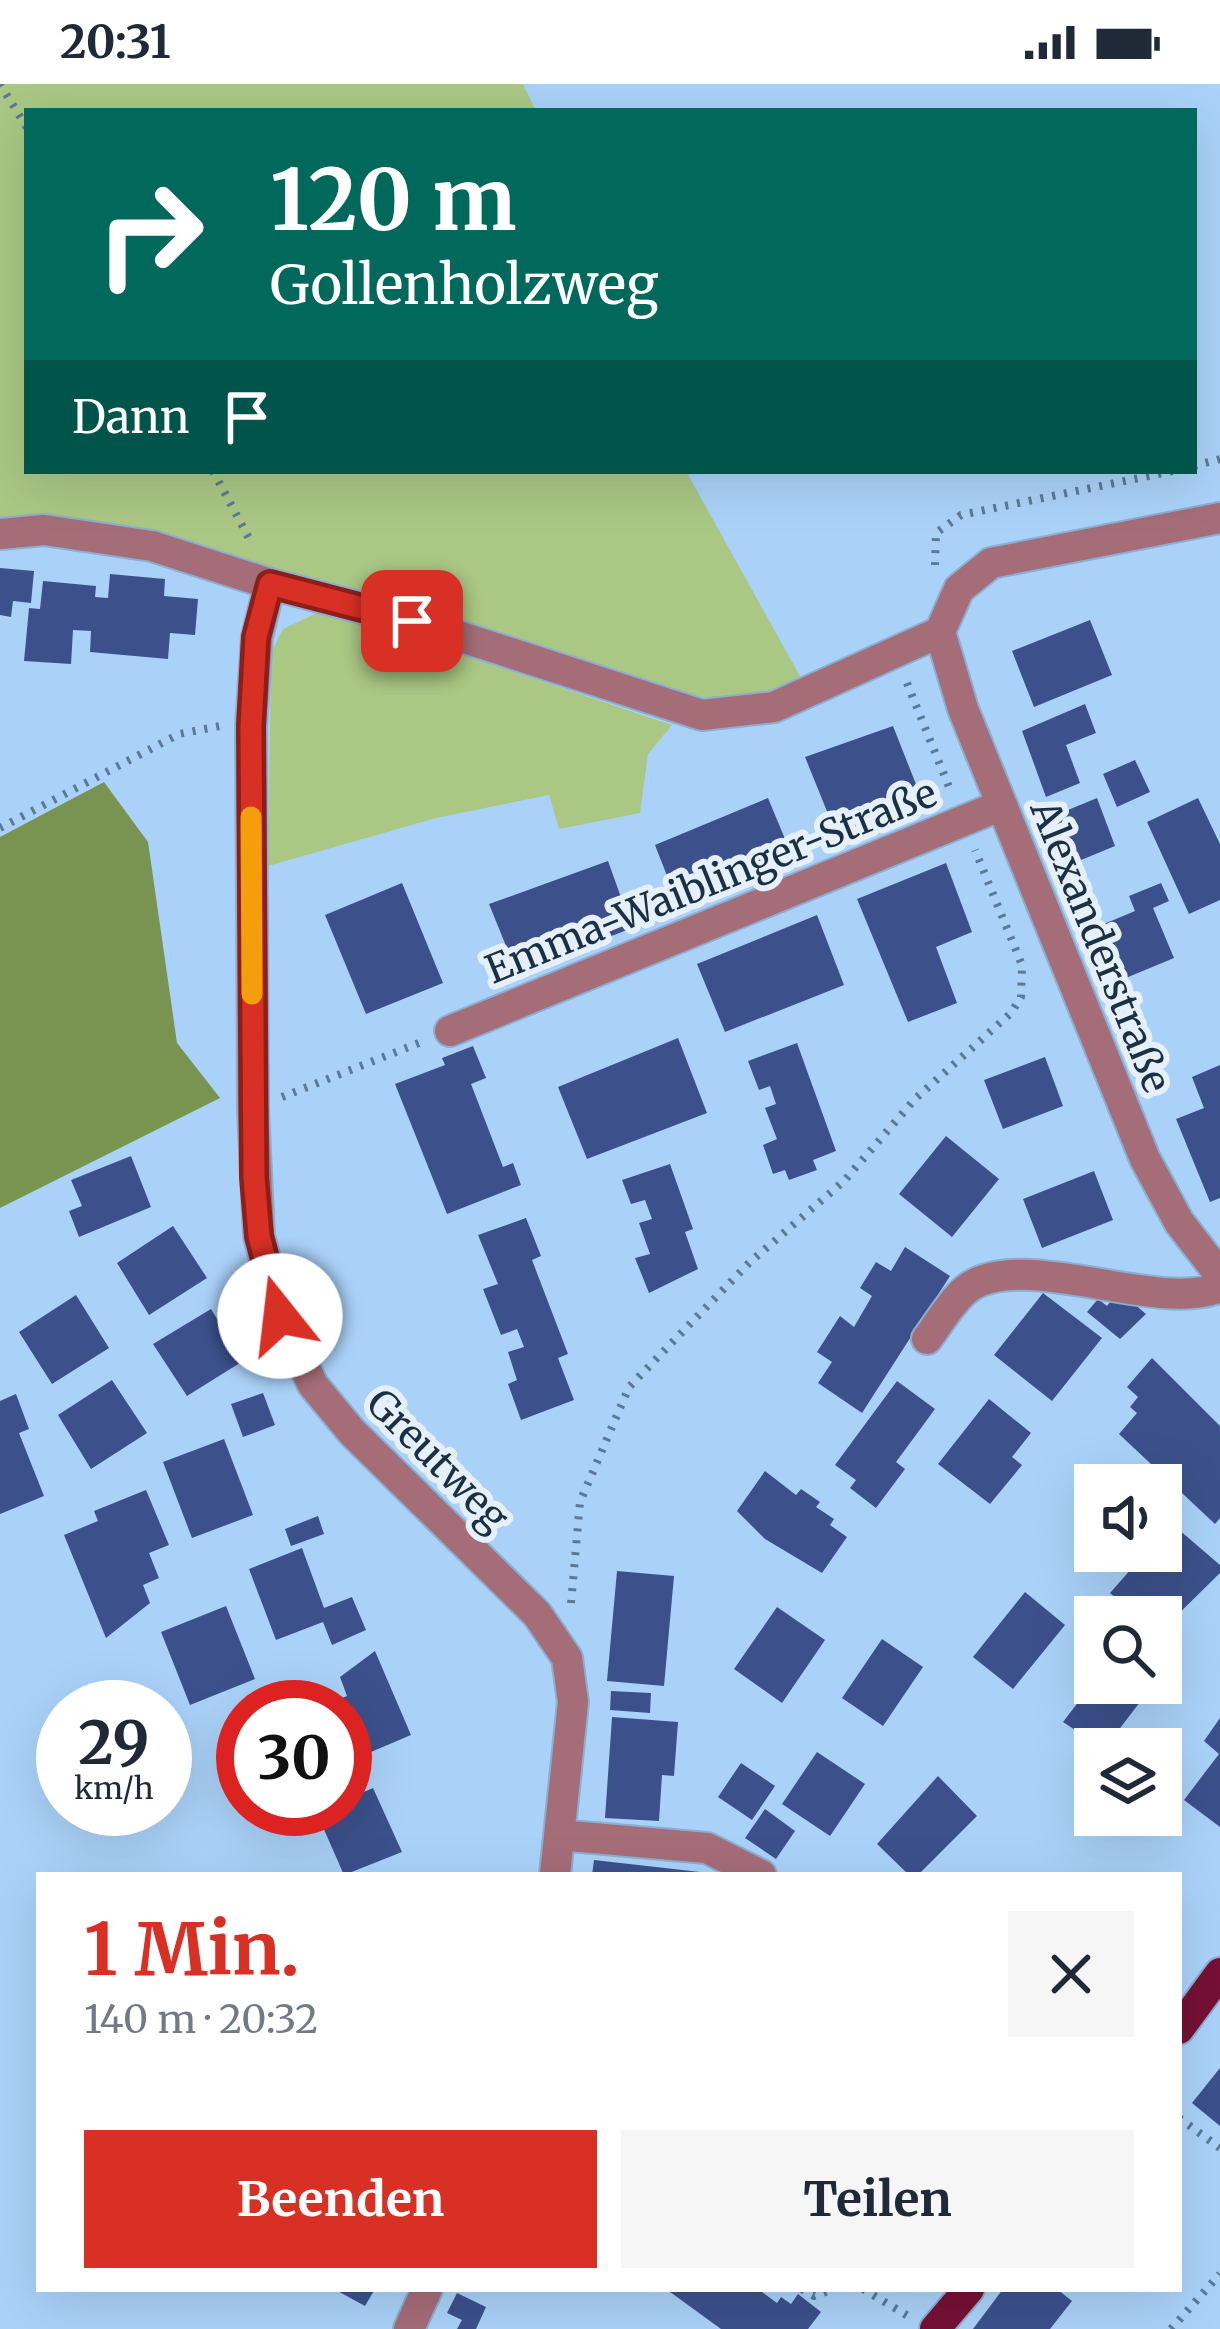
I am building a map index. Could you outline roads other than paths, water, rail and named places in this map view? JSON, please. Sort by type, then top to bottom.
[{"type":"main road","points":[[1182,2025],[1220,1973]]},
{"type":"main road","points":[[935,2329],[966,2292]]},
{"type":"street","points":[[0,534],[44,530],[133,542],[412,621],[702,716],[775,706],[940,632],[959,589],[991,563],[1220,518]]},
{"type":"street","name":"Greutweg","points":[[270,584],[256,637],[251,726],[253,1109],[259,1236],[280,1316],[302,1370],[352,1432],[547,1625],[566,1658],[573,1702],[559,1835]]},
{"type":"street","name":"Alexanderstraße","points":[[940,632],[947,668],[1145,1159],[1179,1222],[1220,1275]]},
{"type":"street","name":"Emma-Waiblinger-Straße","points":[[451,1031],[1002,805]]},
{"type":"street","points":[[927,1339],[969,1286],[1000,1277],[1186,1293],[1220,1287]]},
{"type":"street","points":[[555,1872],[559,1835],[707,1848],[755,1872]]},
{"type":"street","points":[[409,2329],[426,2292]]}]
